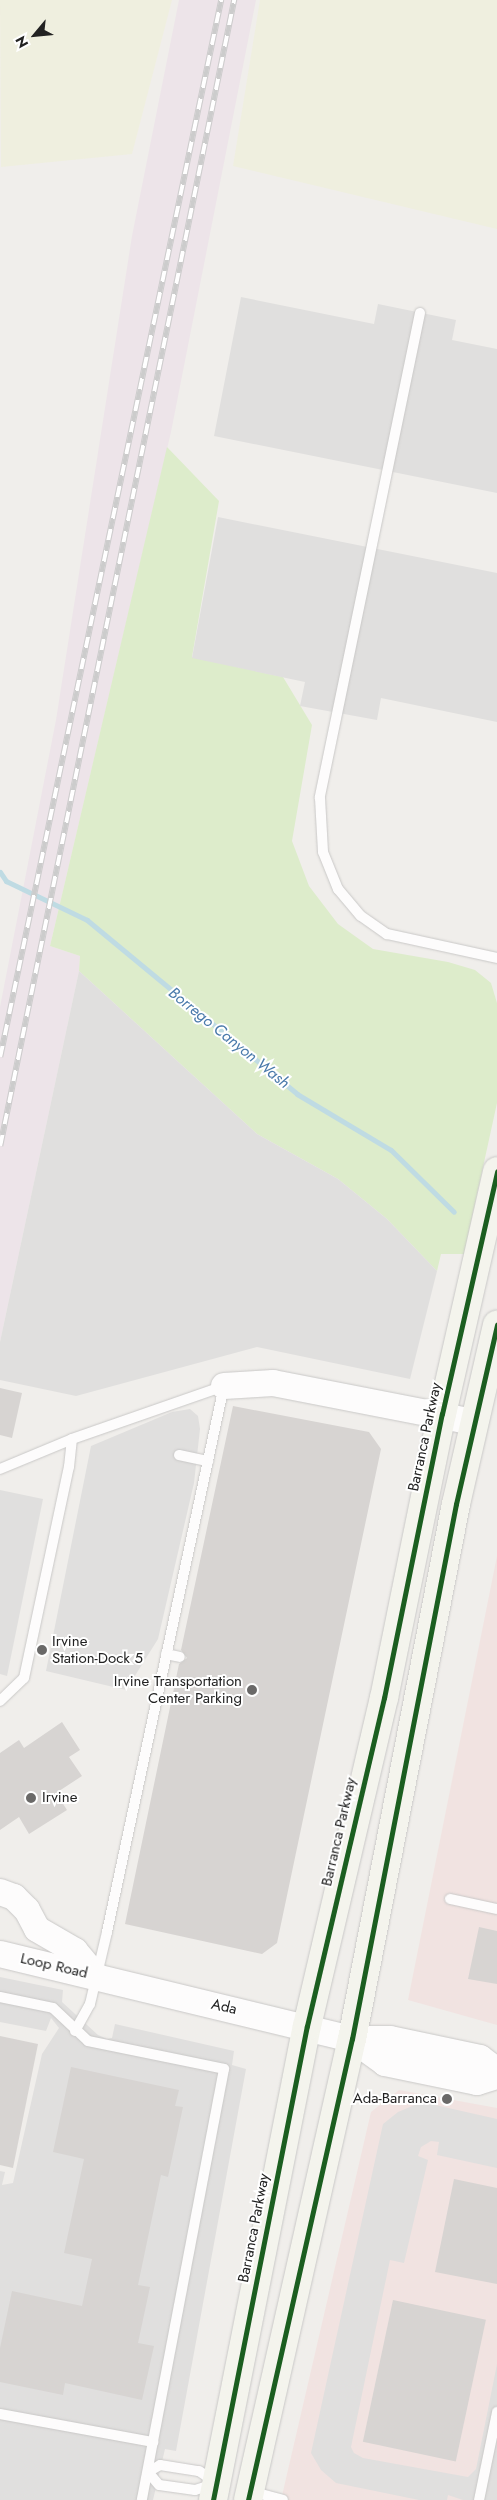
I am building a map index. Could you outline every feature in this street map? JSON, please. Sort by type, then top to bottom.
[{"type":"main road","name":"Barranca Parkway","points":[[215,2492],[307,2026],[384,1698],[442,1414],[497,1172]]},
{"type":"main road","points":[[215,2492],[249,2495],[352,2039],[473,1422],[497,1325]]},
{"type":"street","points":[[224,1386],[273,1383],[442,1414],[473,1422]]},
{"type":"street","name":"Loop Road","points":[[0,1892],[14,1897],[26,1910],[37,1929],[75,1951],[96,1976]]},
{"type":"street","name":"Loop Road","points":[[0,1954],[96,1976]]},
{"type":"street","name":"Ada","points":[[96,1976],[307,2026],[352,2039],[390,2039],[480,2058],[497,2071]]},
{"type":"street","name":"Ada","points":[[352,2039],[385,2063],[477,2082],[497,2076]]},
{"type":"lane","points":[[420,313],[320,798],[323,852],[338,889],[361,916],[387,934],[497,958]]},
{"type":"lane","points":[[0,1469],[72,1440],[224,1386]]},
{"type":"lane","points":[[75,2030],[90,2004],[224,1386]]},
{"type":"lane","points":[[0,1701],[24,1678],[69,1467],[72,1440]]},
{"type":"lane","points":[[179,1455],[208,1461]]},
{"type":"lane","points":[[166,1654],[180,1657]]},
{"type":"lane","points":[[450,1899],[497,1909]]},
{"type":"lane","points":[[0,1997],[53,2008],[88,2041],[224,2069],[142,2500]]},
{"type":"lane","points":[[479,2500],[497,2412]]},
{"type":"lane","points":[[0,2414],[153,2442]]},
{"type":"lane","points":[[148,2472],[160,2465],[199,2471],[215,2492]]},
{"type":"lane","points":[[148,2472],[159,2485],[215,2492]]},
{"type":"lane","points":[[249,2495],[283,2500]]},
{"type":"shaded area","points":[[179,0],[256,0],[171,432],[50,946],[80,956],[79,971],[0,1342],[0,1007],[56,720],[132,236]]},
{"type":"shaded area","points":[[241,297],[374,324],[378,304],[456,320],[452,340],[497,349],[497,493],[214,436]]},
{"type":"shaded area","points":[[218,517],[497,573],[497,722],[381,698],[377,720],[300,706],[305,682],[192,658]]},
{"type":"shaded area","points":[[79,971],[257,1134],[338,1179],[387,1219],[437,1271],[410,1379],[257,1347],[76,1396],[0,1380],[0,1342]]},
{"type":"shaded area","points":[[190,1409],[198,1416],[200,1429],[194,1483],[158,1639],[126,1690],[46,1671],[91,1446],[172,1412]]},
{"type":"shaded area","points":[[0,1490],[43,1499],[7,1676],[0,1674]]},
{"type":"shaded area","points":[[497,1556],[497,2025],[408,2000]]},
{"type":"shaded area","points":[[0,1977],[63,1990],[62,2002],[98,2035],[107,2039],[112,2038],[115,2024],[234,2051],[232,2065],[246,2069],[176,2451],[165,2449],[153,2500],[0,2500],[0,2171],[5,2172],[2,2185],[13,2183],[42,2054],[59,2028],[51,2018],[46,2031],[0,2022]]},
{"type":"shaded area","points":[[399,2090],[497,2108],[497,2500],[281,2500],[371,2112]]},
{"type":"shaded area","points":[[422,2102],[497,2119],[497,2168],[437,2155],[439,2142],[431,2141],[421,2147],[418,2156],[428,2160],[404,2263],[390,2260],[351,2447],[354,2453],[363,2458],[468,2477],[476,2469],[497,2364],[497,2500],[463,2500],[448,2495],[447,2500],[419,2500],[336,2483],[321,2470],[311,2453],[383,2124],[398,2112]]},
{"type":"green space","points":[[0,0],[172,0],[132,154],[1,167]]},
{"type":"green space","points":[[260,0],[497,0],[497,229],[233,166]]},
{"type":"green space","points":[[167,447],[219,501],[192,657],[283,677],[312,725],[292,841],[309,886],[338,924],[373,949],[448,962],[475,970],[491,983],[497,1003],[497,1103],[464,1254],[441,1254],[437,1271],[387,1219],[338,1179],[257,1134],[79,971],[80,956],[50,946]]},
{"type":"building","points":[[0,1388],[22,1393],[12,1438],[0,1435]]},
{"type":"building","name":"Irvine Transportation Center Parking","points":[[233,1406],[369,1432],[381,1449],[277,1943],[262,1954],[125,1924],[179,1664],[187,1658],[181,1650]]},
{"type":"building","points":[[62,1722],[80,1750],[69,1757],[82,1776],[56,1793],[67,1810],[29,1834],[19,1817],[0,1830],[0,1753],[19,1740],[24,1748]]},
{"type":"building","points":[[479,1927],[497,1931],[497,1984],[468,1979]]},
{"type":"building","points":[[0,2036],[38,2044],[13,2168],[0,2165]]},
{"type":"building","points":[[71,2067],[179,2090],[175,2106],[183,2107],[168,2177],[161,2175],[138,2285],[150,2287],[138,2343],[154,2346],[142,2400],[65,2383],[63,2395],[0,2382],[0,2348],[12,2291],[82,2306],[92,2259],[64,2253],[84,2159],[53,2152]]},
{"type":"building","points":[[454,2179],[497,2188],[497,2284],[435,2272]]},
{"type":"building","points":[[393,2300],[486,2320],[456,2462],[363,2442]]},
{"type":"waterway","name":"Borrego Canyon Wash","points":[[0,872],[6,881],[87,920],[297,1094],[391,1150],[454,1212]]},
{"type":"railway","points":[[0,1057],[221,0]]},
{"type":"railway","points":[[0,1146],[234,0]]},
{"type":"cycle path","points":[[213,2500],[307,2026],[384,1698],[442,1414],[497,1171]]},
{"type":"cycle path","points":[[248,2500],[352,2039],[456,1504],[497,1325]]},
{"type":"place","name":"Irvine Station-Dock 5","points":[[42,1650]]},
{"type":"place","name":"Irvine Transportation Center Parking","points":[[252,1690]]},
{"type":"place","name":"Irvine","points":[[31,1798]]},
{"type":"place","name":"Ada-Barranca","points":[[447,2099]]}]
